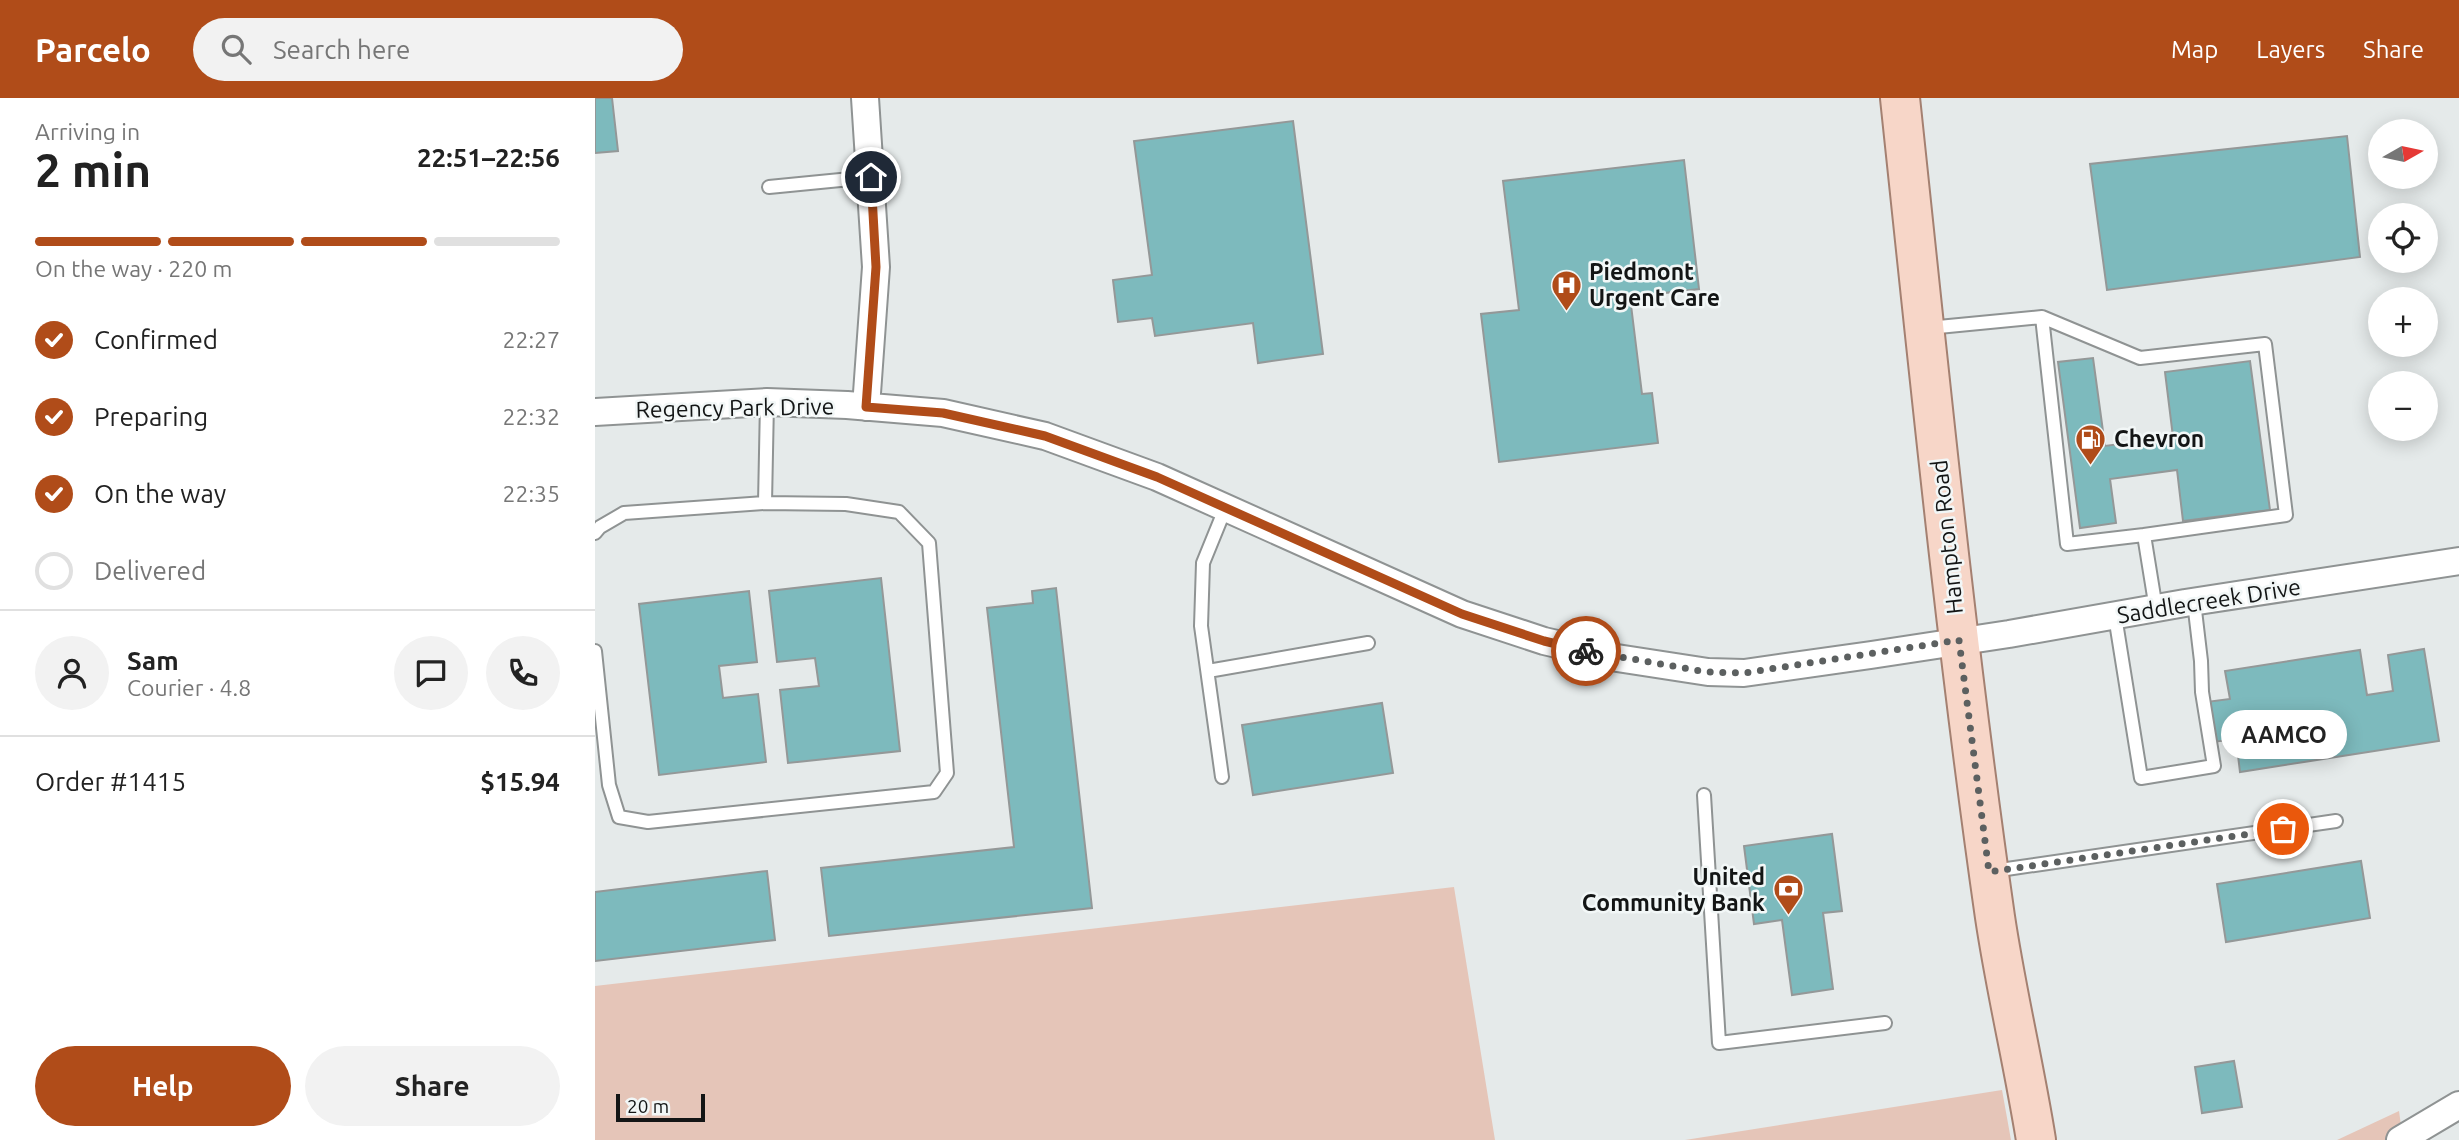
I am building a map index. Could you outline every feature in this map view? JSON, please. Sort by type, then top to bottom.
[{"type":"main road","name":"Hampton Road","points":[[1900,98],[1959,640],[1989,872],[2036,1140]]},
{"type":"street","points":[[865,98],[876,267],[866,407]]},
{"type":"street","name":"Regency Park Drive","points":[[595,412],[767,402],[866,407],[943,413],[1045,436],[1157,477],[1462,614],[1544,641],[1617,657],[1707,672],[1744,673],[1959,640]]},
{"type":"street","name":"Saddlecreek Drive","points":[[1959,640],[2459,561]]},
{"type":"street","points":[[2400,1140],[2459,1105]]},
{"type":"lane","points":[[769,187],[871,177]]},
{"type":"lane","points":[[1924,328],[2042,317],[2140,358],[2265,344],[2286,515],[2067,544],[2042,317]]},
{"type":"lane","points":[[765,503],[767,402]]},
{"type":"lane","points":[[595,533],[600,527],[624,513],[765,503],[846,504],[899,512],[929,543],[947,773],[934,792],[648,822],[618,817],[609,785],[595,651]]},
{"type":"lane","points":[[1222,776],[1201,626],[1203,563],[1225,509]]},
{"type":"lane","points":[[2144,535],[2156,609]]},
{"type":"lane","points":[[2115,616],[2141,778],[2214,766],[2202,692],[2193,602]]},
{"type":"lane","points":[[1207,671],[1368,643]]},
{"type":"lane","points":[[1704,794],[1719,1043],[1885,1023]]},
{"type":"lane","points":[[1989,872],[2336,821]]},
{"type":"shaded area","points":[[1454,887],[1495,1140],[595,1140],[595,986]]},
{"type":"shaded area","points":[[2002,1090],[2011,1140],[1685,1140]]},
{"type":"shaded area","points":[[2399,1111],[2403,1140],[2337,1140]]},
{"type":"building","points":[[595,98],[612,98],[618,151],[595,153]]},
{"type":"building","points":[[1293,121],[1323,354],[1258,363],[1253,323],[1155,336],[1152,318],[1118,322],[1113,280],[1152,275],[1134,141]]},
{"type":"building","points":[[2347,136],[2360,257],[2107,290],[2090,164]]},
{"type":"building","name":"Piedmont Urgent Care","points":[[1684,160],[1699,289],[1630,297],[1642,394],[1652,393],[1658,443],[1499,462],[1481,314],[1519,310],[1503,181]]},
{"type":"building","points":[[2093,358],[2105,446],[2173,437],[2165,372],[2250,361],[2270,510],[2183,521],[2177,470],[2110,479],[2116,523],[2080,528],[2058,362]]},
{"type":"building","points":[[881,578],[900,751],[788,763],[780,690],[819,686],[815,658],[777,662],[769,591]]},
{"type":"building","points":[[1056,588],[1092,908],[829,936],[821,868],[1014,847],[987,608],[1033,603],[1032,591]]},
{"type":"building","points":[[749,591],[757,662],[719,666],[723,698],[758,694],[766,762],[659,775],[639,604]]},
{"type":"building","points":[[2424,649],[2439,741],[2240,772],[2236,739],[2213,742],[2206,702],[2230,699],[2225,671],[2360,650],[2367,695],[2393,691],[2388,655]]},
{"type":"building","points":[[1382,703],[1393,773],[1253,795],[1242,725]]},
{"type":"building","name":"United Community Bank","points":[[1832,834],[1842,911],[1823,913],[1833,989],[1792,995],[1782,920],[1754,924],[1744,846]]},
{"type":"building","points":[[2361,861],[2370,918],[2226,942],[2217,884]]},
{"type":"building","points":[[767,871],[775,940],[595,961],[595,892]]},
{"type":"building","points":[[2234,1061],[2242,1107],[2202,1113],[2195,1067]]},
{"type":"way so far","points":[[1586,651],[1707,672],[1744,673],[1959,640],[1989,872],[2283,829]]},
{"type":"place","name":"Piedmont Urgent Care","points":[[1566,312]]},
{"type":"place","name":"Chevron","points":[[2091,466]]},
{"type":"place","name":"AAMCO","points":[[2283,829]]},
{"type":"place","name":"United Community Bank","points":[[1788,917]]},
{"type":"route","points":[[871,177],[876,267],[866,407],[943,413],[1045,436],[1157,477],[1462,614],[1544,641],[1586,651]]}]
